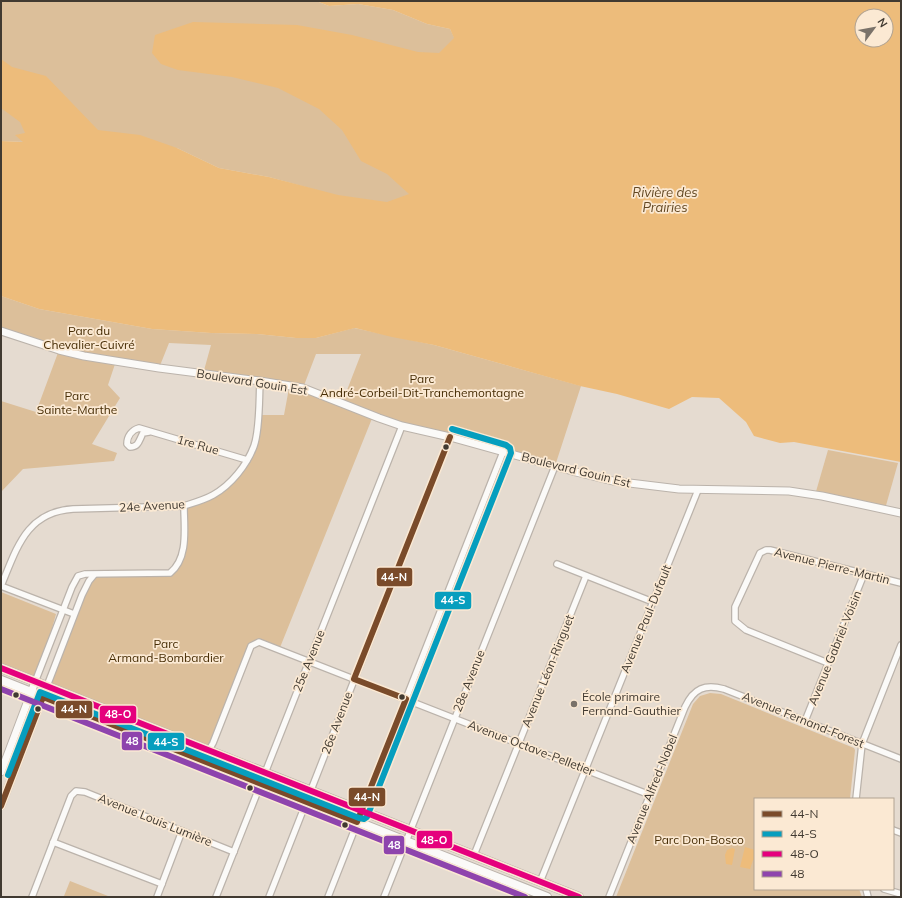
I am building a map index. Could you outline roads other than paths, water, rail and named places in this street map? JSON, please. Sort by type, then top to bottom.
[{"type":"main road","points":[[1,668],[579,897]]},
{"type":"main road","points":[[1,680],[546,897]]},
{"type":"street","name":"Boulevard Gouin Est","points":[[1,331],[59,350],[84,356],[303,388],[402,426],[450,437],[613,481],[679,489],[789,491],[822,496],[901,513]]},
{"type":"street","name":"24e Avenue","points":[[1,586],[22,537],[34,523],[52,513],[64,509],[154,508],[184,506],[214,495],[232,480],[247,460],[254,445],[259,415],[260,381]]},
{"type":"street","name":"25e Avenue","points":[[216,897],[402,426]]},
{"type":"street","name":"1re Rue","points":[[149,432],[247,460]]},
{"type":"street","name":"26e Avenue","points":[[269,897],[450,437]]},
{"type":"street","points":[[328,897],[502,452]]},
{"type":"street","name":"28e Avenue","points":[[384,897],[554,466]]},
{"type":"street","name":"Avenue Paul-Dufault","points":[[540,882],[698,490]]},
{"type":"street","points":[[1,772],[78,576],[81,574],[164,574],[173,572],[184,548],[184,506]]},
{"type":"street","name":"Avenue Pierre-Martin","points":[[828,663],[746,630],[735,621],[735,607],[758,556],[763,551],[770,550],[901,583]]},
{"type":"street","points":[[557,564],[653,602]]},
{"type":"street","name":"Avenue Gabriel-Voisin","points":[[805,721],[864,574]]},
{"type":"street","points":[[1,806],[74,614],[85,587],[94,575]]},
{"type":"street","name":"Avenue Léon-Ringuet","points":[[474,855],[586,576]]},
{"type":"street","points":[[1,586],[74,614]]},
{"type":"street","name":"Avenue Octave-Pelletier","points":[[208,750],[251,646],[256,642],[262,642],[650,795]]},
{"type":"street","points":[[856,798],[862,744],[901,645]]},
{"type":"street","name":"Avenue Fernand-Forest","points":[[703,688],[711,686],[724,689],[901,759]]},
{"type":"street","name":"Avenue Alfred-Nobel","points":[[609,897],[688,700],[692,694],[703,688]]},
{"type":"street","name":"Avenue Louis Lumière","points":[[53,842],[71,796],[76,791],[85,792],[234,852]]},
{"type":"street","points":[[157,897],[182,831]]},
{"type":"street","points":[[32,897],[53,842],[162,884]]},
{"type":"street","points":[[887,890],[901,894]]},
{"type":"water","name":"Rivière des Prairies","points":[[316,1],[901,1],[901,462],[794,442],[780,443],[754,436],[746,422],[719,398],[692,397],[669,409],[434,345],[355,328],[316,338],[152,329],[39,309],[1,296],[1,141],[23,142],[15,135],[25,133],[20,122],[1,108],[1,59],[12,67],[46,76],[98,130],[140,135],[177,148],[219,168],[269,177],[338,195],[387,202],[409,194],[387,174],[361,161],[342,130],[319,109],[278,88],[232,77],[178,70],[161,64],[152,53],[155,35],[193,22],[297,25],[352,35],[418,52],[439,53],[454,38],[450,29],[427,24],[393,10],[358,4],[329,6]]},
{"type":"water","points":[[745,847],[754,850],[754,860],[750,869],[740,867]]},
{"type":"water","points":[[732,848],[735,849],[732,865],[726,864],[725,855],[727,850]]},
{"type":"place","name":"École primaire Fernand-Gauthier","points":[[574,704]]},
{"type":"park label","name":"Parc du Chevalier-Cuivré","points":[[89,338]]},
{"type":"park label","name":"Parc André-Corbeil-Dit-Tranchemontagne","points":[[422,386]]},
{"type":"park label","name":"Parc Sainte-Marthe","points":[[77,403]]},
{"type":"park label","name":"Parc Armand-Bombardier","points":[[166,651]]},
{"type":"park label","name":"Parc Don-Bosco","points":[[699,840]]}]
